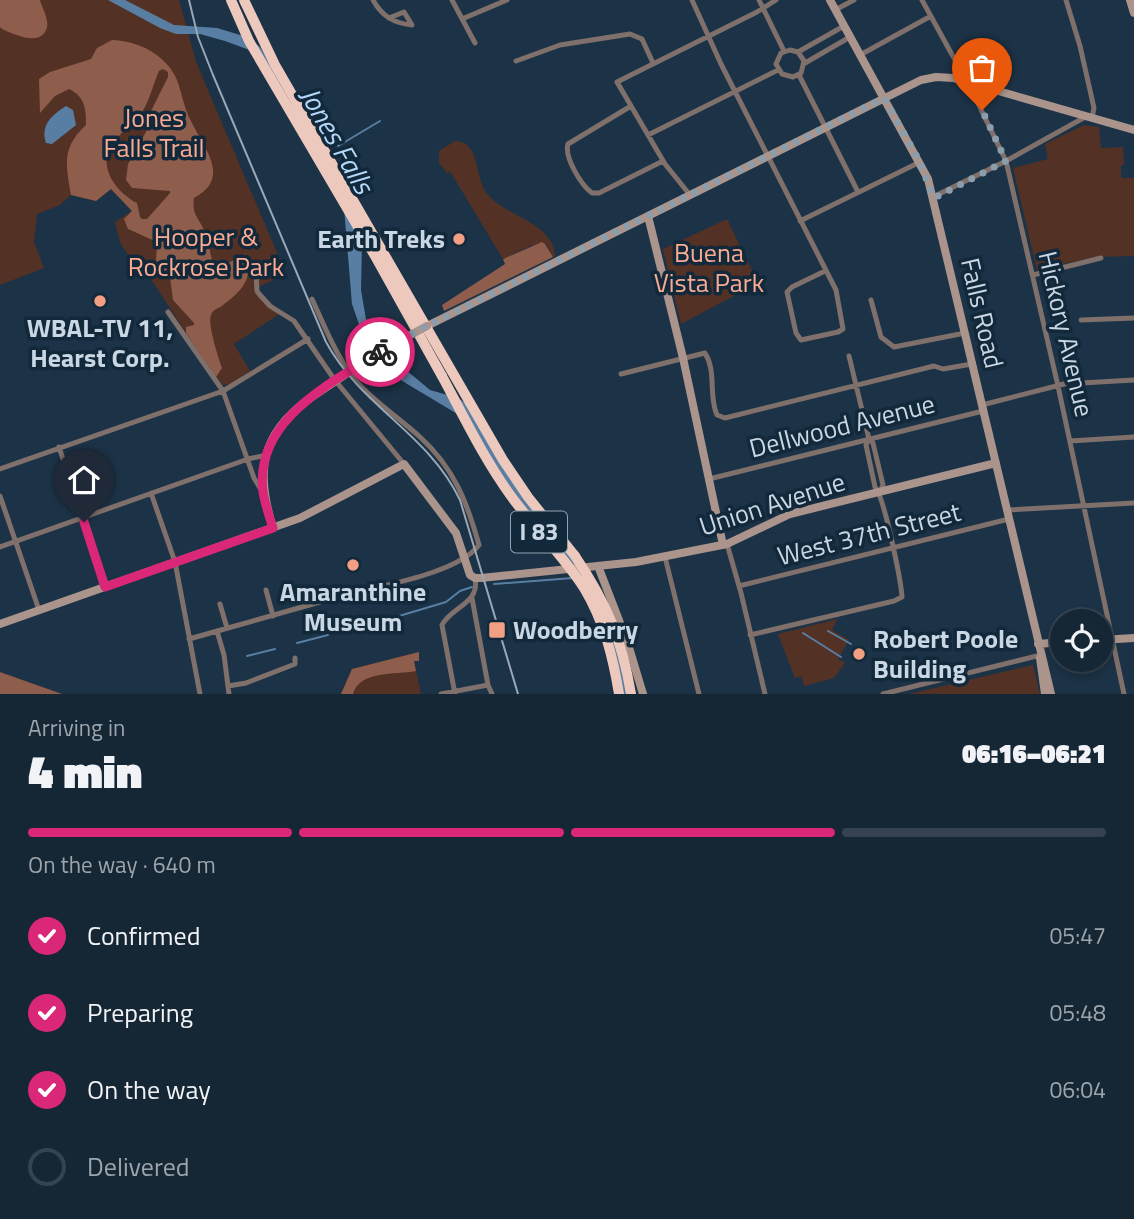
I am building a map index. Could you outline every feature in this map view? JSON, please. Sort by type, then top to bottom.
[{"type":"highway","name":"I 83","points":[[231,0],[249,41],[379,254]]},
{"type":"highway","name":"I 83","points":[[244,0],[255,26],[379,254],[447,373],[504,486],[565,562],[589,598],[607,640],[619,694]]},
{"type":"highway","name":"I 83","points":[[447,373],[528,497],[598,590],[623,650],[631,694]]},
{"type":"main road","name":"Falls Road","points":[[830,0],[920,162],[933,197],[1051,694]]},
{"type":"main road","points":[[1130,0],[1134,13]]},
{"type":"main road","points":[[273,528],[263,493],[267,455],[280,427],[292,412],[309,399],[406,337],[927,78],[941,77],[966,82],[1134,130]]},
{"type":"main road","points":[[648,216],[725,545]]},
{"type":"main road","name":"Union Avenue","points":[[476,583],[554,570],[665,557],[725,545],[785,516],[996,463]]},
{"type":"main road","points":[[0,624],[273,528],[315,511],[404,464],[453,528],[476,583]]},
{"type":"main road","points":[[594,567],[627,641],[643,694]]},
{"type":"main road","points":[[1113,639],[1134,638]]},
{"type":"main road","points":[[1038,644],[1050,643]]},
{"type":"main road","name":"Falls Road","points":[[1041,656],[1039,662],[1045,694]]},
{"type":"street","points":[[373,0],[379,11],[389,19]]},
{"type":"street","points":[[452,0],[475,43]]},
{"type":"street","points":[[463,19],[508,0]]},
{"type":"street","points":[[692,0],[836,290],[844,326],[838,332],[802,340],[796,333],[788,292],[825,271]]},
{"type":"street","points":[[759,0],[784,51]]},
{"type":"street","points":[[690,195],[663,161],[617,82],[776,0]]},
{"type":"street","points":[[835,10],[854,0]]},
{"type":"street","name":"Hickory Avenue","points":[[922,0],[1006,161],[1106,609]]},
{"type":"street","points":[[933,197],[1089,117],[1094,108],[1066,0]]},
{"type":"street","points":[[860,55],[931,16]]},
{"type":"street","points":[[799,52],[844,26]]},
{"type":"street","points":[[516,61],[560,46],[630,34],[642,39],[653,63]]},
{"type":"street","points":[[804,63],[850,37]]},
{"type":"street","points":[[784,51],[799,52],[804,63],[799,75],[787,77],[778,70],[778,58],[784,51]]},
{"type":"street","points":[[648,135],[778,70]]},
{"type":"street","points":[[799,75],[858,192]]},
{"type":"street","points":[[631,106],[567,146],[567,153],[585,187],[592,193],[599,193],[663,161]]},
{"type":"street","points":[[800,221],[920,162]]},
{"type":"street","points":[[1033,275],[1101,258]]},
{"type":"street","points":[[256,273],[257,291],[260,295],[270,306],[290,317],[334,379],[404,464]]},
{"type":"street","points":[[312,299],[352,376],[429,446],[459,485],[479,544],[474,551],[439,570],[350,594]]},
{"type":"street","points":[[871,300],[881,337],[894,347],[965,333]]},
{"type":"street","points":[[168,312],[223,391],[254,478],[263,493]]},
{"type":"street","points":[[1081,320],[1134,317]]},
{"type":"street","points":[[0,469],[223,391],[308,339]]},
{"type":"street","points":[[621,374],[705,353],[711,369],[714,407],[717,415],[725,418],[934,366],[943,369],[972,364]]},
{"type":"street","points":[[750,635],[902,597],[880,492],[875,487],[866,444],[869,439],[849,356]]},
{"type":"street","name":"Dellwood Avenue","points":[[709,479],[869,439],[1058,386],[1134,380]]},
{"type":"street","points":[[1070,441],[1134,437]]},
{"type":"street","points":[[59,447],[105,587]]},
{"type":"street","points":[[0,547],[248,459],[267,455]]},
{"type":"street","points":[[151,493],[175,562],[200,694]]},
{"type":"street","points":[[0,496],[39,610]]},
{"type":"street","name":"West 37th Street","points":[[739,586],[967,529],[1008,514],[1134,503]]},
{"type":"street","points":[[725,545],[739,586],[765,694]]},
{"type":"street","points":[[665,557],[699,694]]},
{"type":"street","points":[[476,583],[472,598],[492,694]]},
{"type":"street","points":[[266,590],[272,615]]},
{"type":"street","points":[[455,693],[442,625],[456,609],[472,598]]},
{"type":"street","points":[[189,639],[327,600]]},
{"type":"street","points":[[220,604],[227,628]]},
{"type":"street","points":[[217,631],[224,655],[229,694]]},
{"type":"street","name":"Hickory Avenue","points":[[1113,644],[1124,694]]},
{"type":"street","points":[[883,694],[1041,656]]},
{"type":"street","points":[[228,686],[246,683],[295,664],[295,658]]},
{"type":"street","points":[[441,694],[488,685]]},
{"type":"green space","points":[[0,0],[179,0],[196,62],[286,274],[256,288],[281,313],[234,344],[250,371],[231,384],[223,385],[205,362],[136,256],[130,258],[120,242],[115,222],[132,211],[111,189],[96,201],[71,195],[60,205],[37,214],[34,242],[44,268],[0,285]]},
{"type":"green space","points":[[0,0],[40,0],[47,21],[44,33],[39,37],[27,38],[2,29]]},
{"type":"green space","points":[[112,40],[132,43],[158,56],[172,71],[189,116],[212,162],[211,181],[205,190],[194,198],[194,203],[212,261],[224,265],[246,254],[249,270],[245,283],[235,295],[214,310],[210,319],[222,368],[216,377],[186,333],[186,327],[194,323],[173,300],[170,277],[156,261],[157,242],[128,229],[124,219],[132,211],[111,189],[96,201],[71,195],[67,157],[72,141],[86,125],[85,108],[81,99],[69,89],[55,96],[40,113],[39,79],[50,72],[91,59],[97,48]],"holes":[[[163,69],[168,72],[150,113],[146,132],[128,164],[126,180],[132,188],[170,191],[147,219],[142,219],[137,203],[121,191],[110,176],[107,158],[115,140],[142,112],[159,71]]]},
{"type":"green space","points":[[1084,125],[1099,127],[1101,148],[1123,147],[1124,165],[1121,165],[1121,178],[1134,178],[1134,256],[1094,257],[1037,270],[1013,168],[1048,159],[1045,144]]},
{"type":"green space","points":[[455,141],[469,147],[489,196],[547,236],[553,245],[555,256],[553,257],[546,244],[530,246],[503,259],[451,173],[449,171],[448,174],[439,163],[439,151]]},
{"type":"green space","name":"Buena Vista Park","points":[[727,219],[754,275],[762,281],[681,324],[663,249]]},
{"type":"green space","points":[[542,242],[553,257],[444,311],[442,305],[505,264],[503,259]]},
{"type":"green space","points":[[837,619],[832,630],[849,640],[838,659],[845,663],[834,678],[804,686],[801,676],[795,678],[778,634]]},
{"type":"green space","points":[[419,652],[419,661],[414,661],[421,694],[341,694],[352,669]]},
{"type":"green space","points":[[419,652],[419,661],[414,661],[416,671],[371,677],[357,686],[353,694],[341,694],[352,669]]},
{"type":"green space","points":[[1033,665],[1040,694],[909,694]]},
{"type":"green space","points":[[0,672],[62,694],[0,694]]},
{"type":"water","points":[[108,0],[125,0],[174,25],[217,28],[250,38],[261,48],[362,241],[361,290],[367,325],[375,338],[406,370],[430,390],[458,398],[468,405],[607,612],[629,694],[616,694],[598,622],[568,567],[459,415],[399,379],[362,333],[352,304],[344,208],[252,51],[200,34],[176,34]]},
{"type":"water","points":[[66,106],[73,110],[76,125],[52,144],[46,143],[48,121]]},
{"type":"waterway","name":"Jones Falls","points":[[338,146],[380,121]]},
{"type":"waterway","points":[[494,584],[573,578]]},
{"type":"waterway","points":[[359,628],[446,602],[460,591],[472,587]]},
{"type":"waterway","points":[[828,631],[851,644]]},
{"type":"waterway","points":[[803,633],[841,657]]},
{"type":"waterway","points":[[297,643],[328,635]]},
{"type":"waterway","points":[[247,656],[275,649]]},
{"type":"tunnel","points":[[327,600],[350,594]]},
{"type":"tram line","points":[[189,0],[198,37],[213,75],[326,342],[358,385],[431,456],[460,500],[518,694]]},
{"type":"way so far","points":[[380,352],[884,98],[920,162],[933,197],[938,196],[1006,161],[982,110]]},
{"type":"place","name":"Earth Treks","points":[[459,239]]},
{"type":"place","name":"WBAL-TV 11, Hearst Corp.","points":[[100,301]]},
{"type":"place","name":"Amaranthine Museum","points":[[353,565]]},
{"type":"place","name":"Woodberry","points":[[497,630]]},
{"type":"place","name":"Robert Poole Building","points":[[859,654]]},
{"type":"route","points":[[84,522],[105,587],[273,528],[263,493],[263,478],[267,455],[277,432],[300,406],[380,352]]},
{"type":"park label","name":"Jones Falls Trail","points":[[154,133]]},
{"type":"park label","name":"Hooper & Rockrose Park","points":[[206,252]]}]
